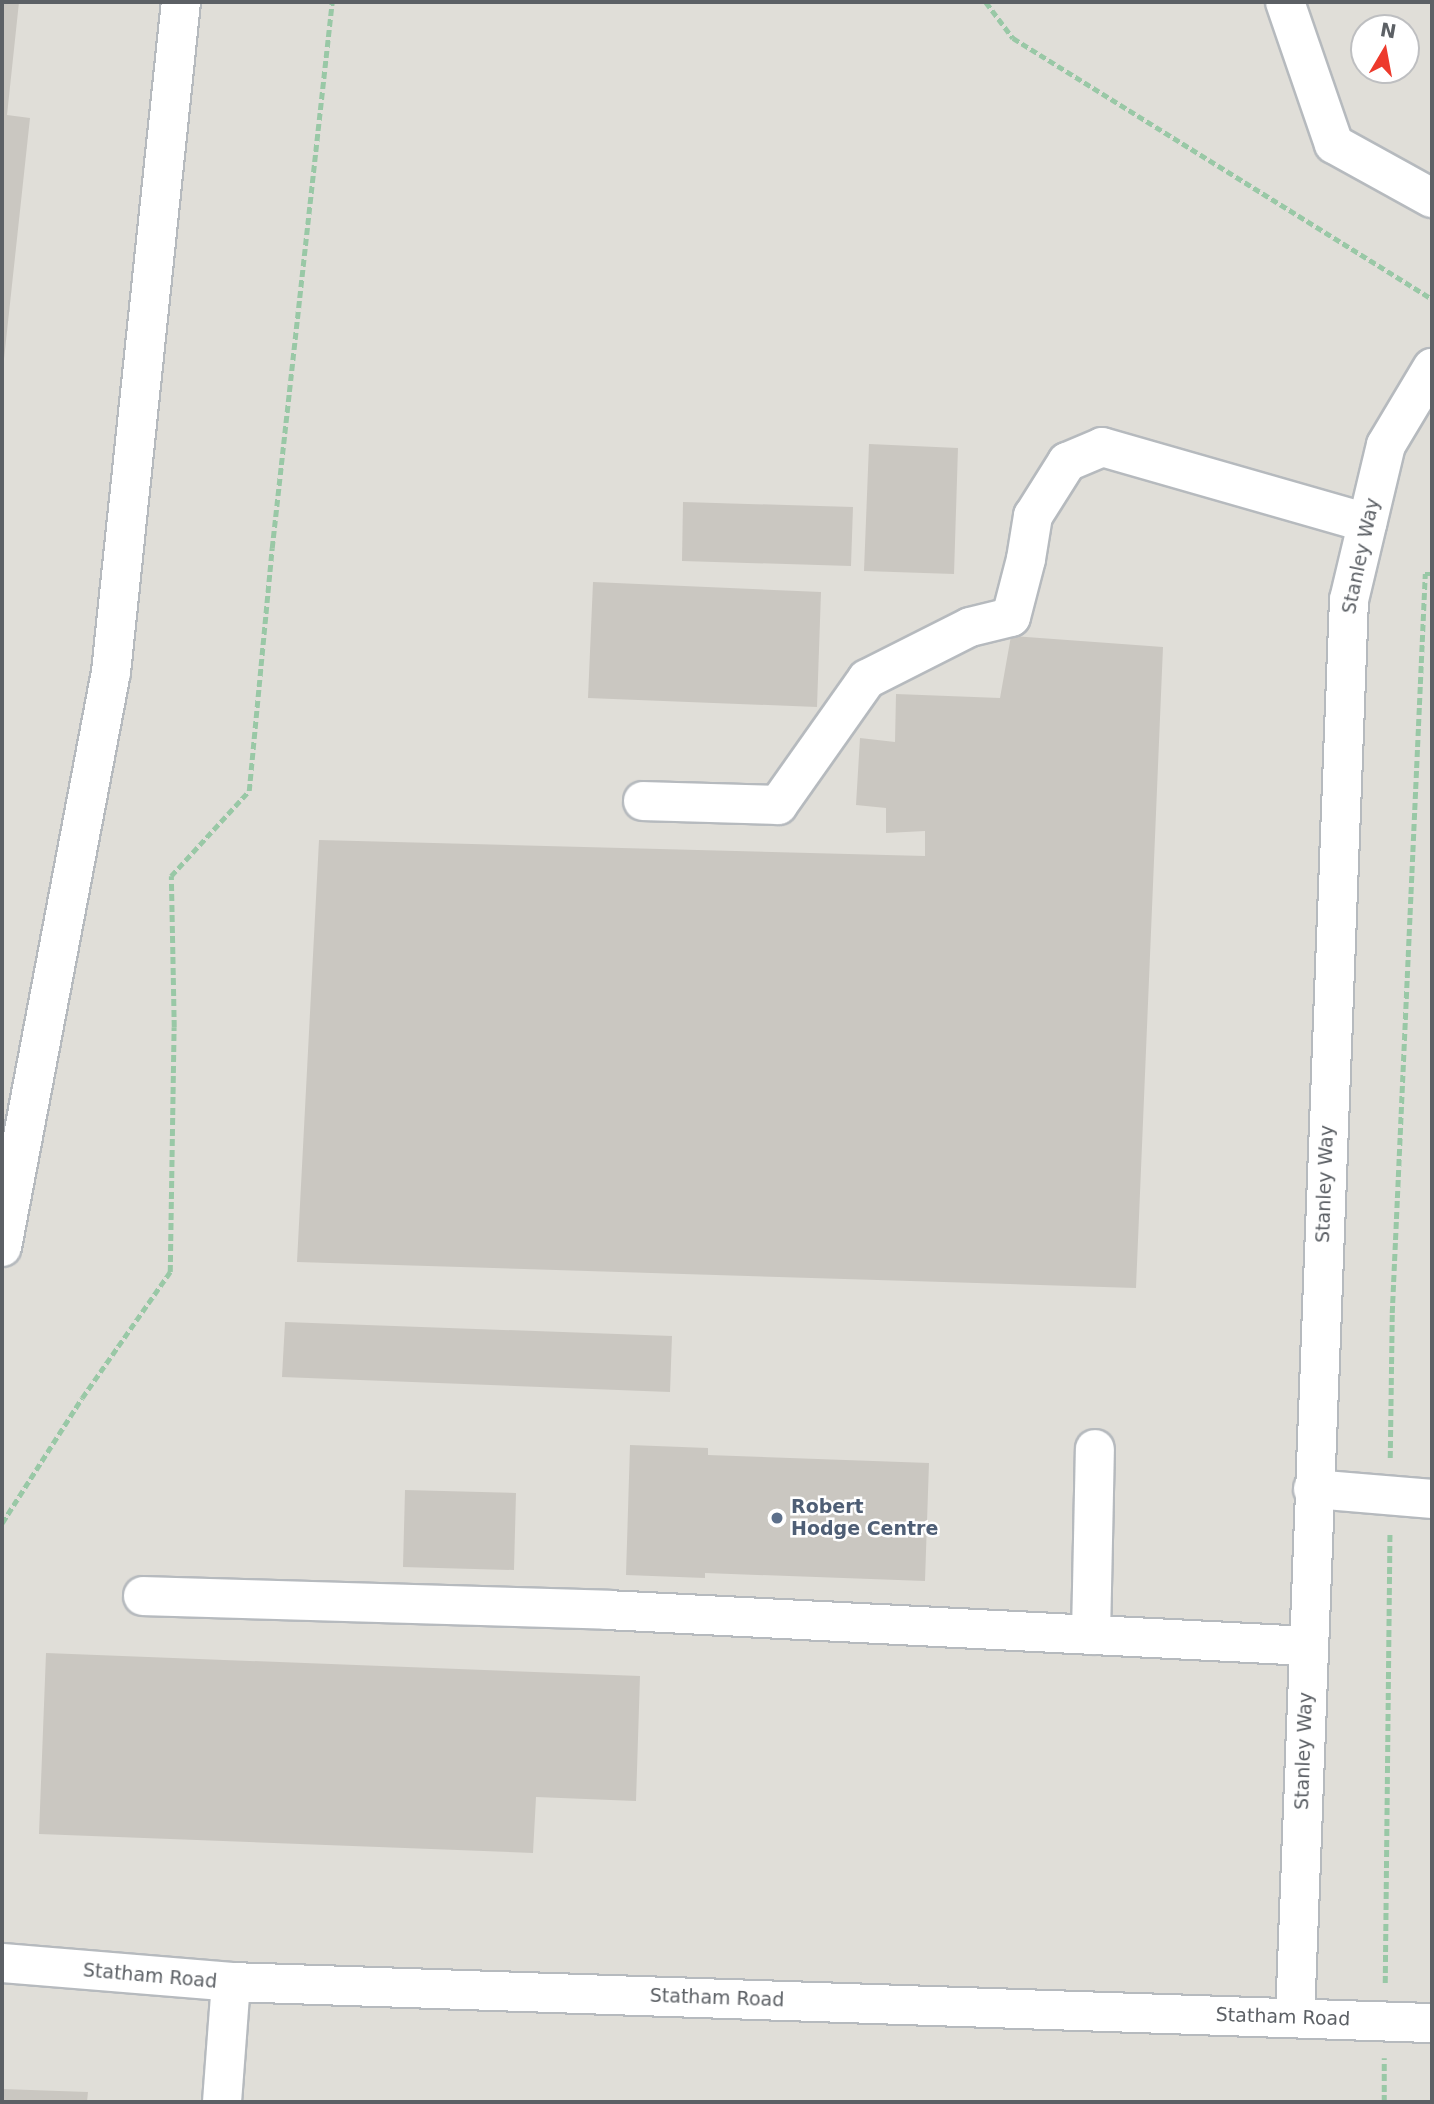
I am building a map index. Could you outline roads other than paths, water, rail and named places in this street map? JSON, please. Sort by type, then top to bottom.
[{"type":"street","points":[[2,1247],[111,672],[181,2]]},
{"type":"street","points":[[1285,2],[1334,144],[1432,198]]},
{"type":"street","name":"Stanley Way","points":[[1295,2018],[1307,1646],[1349,600],[1386,445],[1432,368]]},
{"type":"street","points":[[643,801],[778,805],[867,679],[970,627],[1011,617],[1026,559],[1033,516],[1067,462],[1102,447],[1367,523]]},
{"type":"street","points":[[1091,1634],[1095,1450]]},
{"type":"street","points":[[1313,1489],[1432,1499]]},
{"type":"street","points":[[143,1596],[607,1610],[1307,1646]]},
{"type":"street","name":"Statham Road","points":[[2,1964],[231,1982],[1432,2023]]},
{"type":"street","points":[[222,2102],[231,1982]]},
{"type":"place","name":"Robert Hodge Centre","points":[[777,1518]]}]
